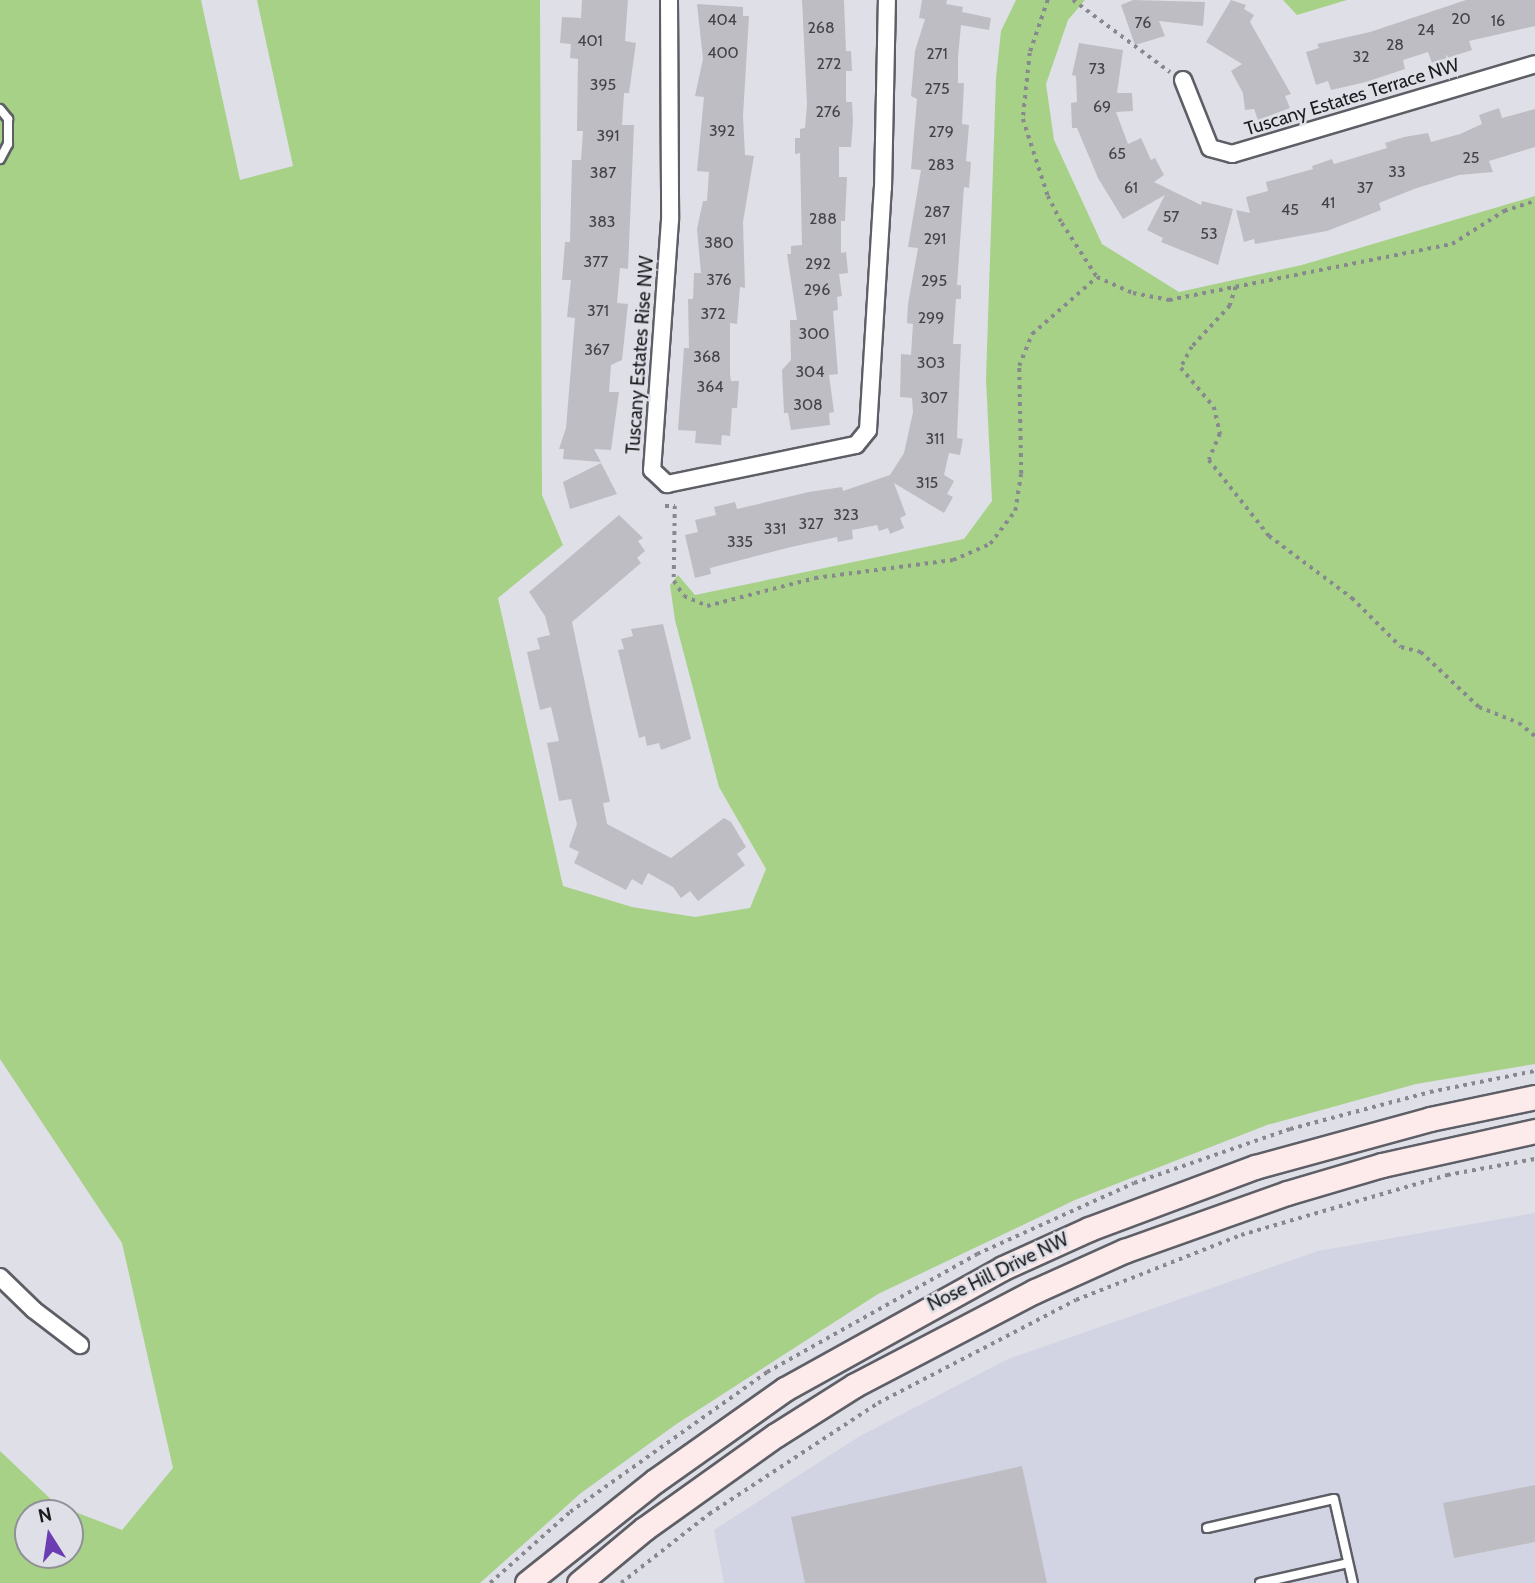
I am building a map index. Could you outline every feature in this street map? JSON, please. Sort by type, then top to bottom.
[{"type":"street","name":"Tuscany Estates Rise NW","points":[[669,0],[670,220],[652,470],[667,484],[856,445],[868,430],[883,188],[887,0]]},
{"type":"street","name":"Tuscany Estates Terrace NW","points":[[1183,80],[1210,148],[1232,154],[1535,64]]},
{"type":"street","name":"Nose Hill Drive NW","points":[[527,1583],[655,1481],[785,1390],[1003,1268],[1089,1229],[1255,1167],[1430,1119],[1535,1097]]},
{"type":"street","name":"Nose Hill Drive NW","points":[[579,1583],[655,1521],[776,1435],[867,1378],[1035,1291],[1124,1251],[1287,1193],[1382,1165],[1535,1131]]},
{"type":"street","points":[[0,1277],[34,1310],[80,1345]]},
{"type":"lane","points":[[0,109],[8,119],[8,144],[0,159]]},
{"type":"lane","points":[[1207,1528],[1334,1499],[1353,1583]]},
{"type":"lane","points":[[1260,1583],[1348,1563]]},
{"type":"path","points":[[1048,0],[1030,53],[1023,119],[1048,196],[1097,277],[1133,293],[1170,300],[1452,244],[1504,211],[1535,201]]},
{"type":"path","points":[[1073,0],[1183,80]]},
{"type":"path","points":[[665,506],[675,506],[674,581],[694,604],[707,606],[815,578],[953,560],[990,544],[1015,511],[1021,474],[1019,366],[1032,334],[1097,277]]},
{"type":"path","points":[[1236,287],[1230,306],[1192,347],[1181,368],[1214,407],[1220,434],[1209,460],[1269,536],[1352,598],[1401,648],[1421,652],[1479,707],[1519,723],[1535,736]]},
{"type":"path","points":[[621,1583],[709,1514],[878,1403],[1076,1300],[1241,1235],[1447,1175],[1535,1159]]},
{"type":"shaded area","points":[[1535,1213],[1535,1583],[724,1583],[714,1530],[860,1436],[1008,1359],[1318,1251]]},
{"type":"green space","points":[[0,0],[201,0],[240,180],[293,166],[257,0],[540,0],[542,495],[563,545],[498,598],[563,886],[632,907],[695,917],[750,908],[766,869],[719,787],[675,620],[670,585],[678,575],[695,595],[964,539],[992,501],[986,379],[996,78],[1001,31],[1016,0],[1085,0],[1068,20],[1046,84],[1054,140],[1102,244],[1179,292],[1302,265],[1535,196],[1535,1064],[1416,1084],[1267,1125],[1075,1200],[878,1294],[675,1425],[581,1493],[480,1583],[0,1583],[0,1451],[51,1499],[14,1499],[14,1569],[84,1569],[84,1515],[122,1530],[173,1468],[122,1243],[0,1059]]},
{"type":"green space","points":[[1283,0],[1347,0],[1297,15]]},
{"type":"building","points":[[582,0],[628,0],[625,41],[636,43],[629,93],[624,93],[622,125],[634,125],[628,269],[620,268],[617,303],[628,304],[622,360],[611,365],[609,392],[619,392],[611,450],[594,449],[601,462],[563,459],[564,449],[559,449],[566,428],[575,318],[567,317],[571,280],[562,280],[565,242],[570,242],[572,160],[581,160],[583,131],[577,131],[578,59],[570,58],[571,44],[560,43],[562,17],[581,18]]},
{"type":"building","points":[[802,0],[844,0],[846,51],[851,51],[852,71],[846,71],[846,102],[852,102],[853,122],[851,147],[839,147],[839,177],[847,177],[845,221],[841,221],[841,253],[846,252],[848,273],[839,274],[842,296],[837,297],[838,310],[833,311],[838,374],[829,375],[834,412],[829,413],[830,425],[791,430],[788,413],[784,413],[782,370],[791,360],[790,320],[797,320],[787,254],[791,254],[791,246],[802,245],[800,153],[795,154],[795,138],[800,138],[800,129],[805,128],[807,104]]},
{"type":"building","points":[[922,0],[947,0],[946,4],[963,7],[962,12],[991,18],[989,30],[961,25],[958,57],[958,83],[964,83],[962,124],[969,125],[966,161],[971,162],[969,188],[964,187],[957,285],[961,285],[961,299],[956,299],[953,344],[961,344],[957,438],[963,439],[960,455],[949,453],[944,475],[954,481],[947,494],[953,497],[944,513],[894,483],[906,515],[900,518],[904,528],[890,534],[888,528],[879,531],[877,525],[852,530],[853,539],[838,542],[837,537],[791,547],[710,568],[711,574],[695,578],[685,535],[698,532],[695,520],[716,515],[714,507],[735,502],[737,509],[809,492],[842,487],[843,491],[890,475],[904,453],[913,412],[912,398],[900,397],[901,354],[911,355],[913,324],[907,323],[908,304],[918,248],[908,247],[921,170],[911,169],[917,99],[911,96],[915,51],[925,19],[919,18]]},
{"type":"building","points":[[1133,0],[1205,2],[1203,26],[1159,21],[1165,36],[1135,45],[1121,5]]},
{"type":"building","points":[[1231,0],[1246,5],[1244,9],[1254,15],[1250,22],[1291,94],[1285,96],[1290,108],[1258,120],[1254,109],[1245,110],[1243,93],[1231,71],[1242,64],[1206,42]]},
{"type":"building","points":[[1466,0],[1535,0],[1535,26],[1469,41],[1472,50],[1432,63],[1428,52],[1403,60],[1405,69],[1366,82],[1331,90],[1328,81],[1316,85],[1306,52],[1319,48],[1317,44],[1370,32]]},
{"type":"building","points":[[697,4],[743,7],[743,16],[749,16],[743,116],[745,155],[754,156],[743,222],[745,288],[740,287],[737,324],[730,323],[730,375],[731,381],[739,381],[737,408],[732,408],[730,436],[722,435],[721,445],[695,443],[696,431],[678,430],[684,348],[689,348],[688,299],[693,299],[694,273],[701,273],[697,229],[703,201],[707,201],[709,172],[697,171],[704,97],[695,96],[703,59]]},
{"type":"building","points":[[1079,43],[1123,50],[1117,93],[1132,93],[1133,111],[1116,112],[1128,144],[1141,138],[1151,160],[1155,158],[1164,175],[1154,182],[1201,205],[1202,201],[1233,209],[1218,265],[1161,242],[1163,238],[1147,230],[1165,195],[1123,219],[1098,178],[1077,128],[1072,128],[1071,103],[1077,102],[1076,76],[1072,75]]},
{"type":"building","points":[[1499,108],[1502,118],[1535,109],[1535,147],[1489,161],[1493,172],[1459,175],[1414,189],[1379,203],[1381,210],[1327,231],[1255,244],[1254,239],[1244,242],[1236,210],[1250,213],[1246,197],[1268,191],[1266,182],[1313,169],[1312,166],[1332,159],[1334,164],[1387,148],[1385,143],[1404,137],[1428,133],[1431,142],[1460,134],[1482,124],[1479,115]]},
{"type":"building","points":[[601,463],[617,494],[570,509],[563,482]]},
{"type":"building","points":[[619,515],[643,538],[638,541],[645,551],[637,558],[641,563],[572,622],[610,802],[603,803],[607,824],[671,858],[724,818],[731,822],[746,847],[737,854],[745,865],[698,901],[690,891],[681,898],[673,887],[648,873],[642,885],[632,879],[626,890],[574,863],[579,852],[569,847],[577,824],[571,799],[559,801],[547,743],[559,741],[551,707],[540,710],[527,652],[540,649],[537,638],[550,635],[545,616],[529,592]]},
{"type":"building","points":[[663,624],[691,739],[661,750],[659,743],[647,746],[645,736],[639,738],[618,650],[624,649],[621,639],[633,636],[631,629]]},
{"type":"building","points":[[1022,1466],[1047,1583],[805,1583],[791,1517]]},
{"type":"building","points":[[1535,1485],[1535,1542],[1454,1558],[1443,1503]]}]
